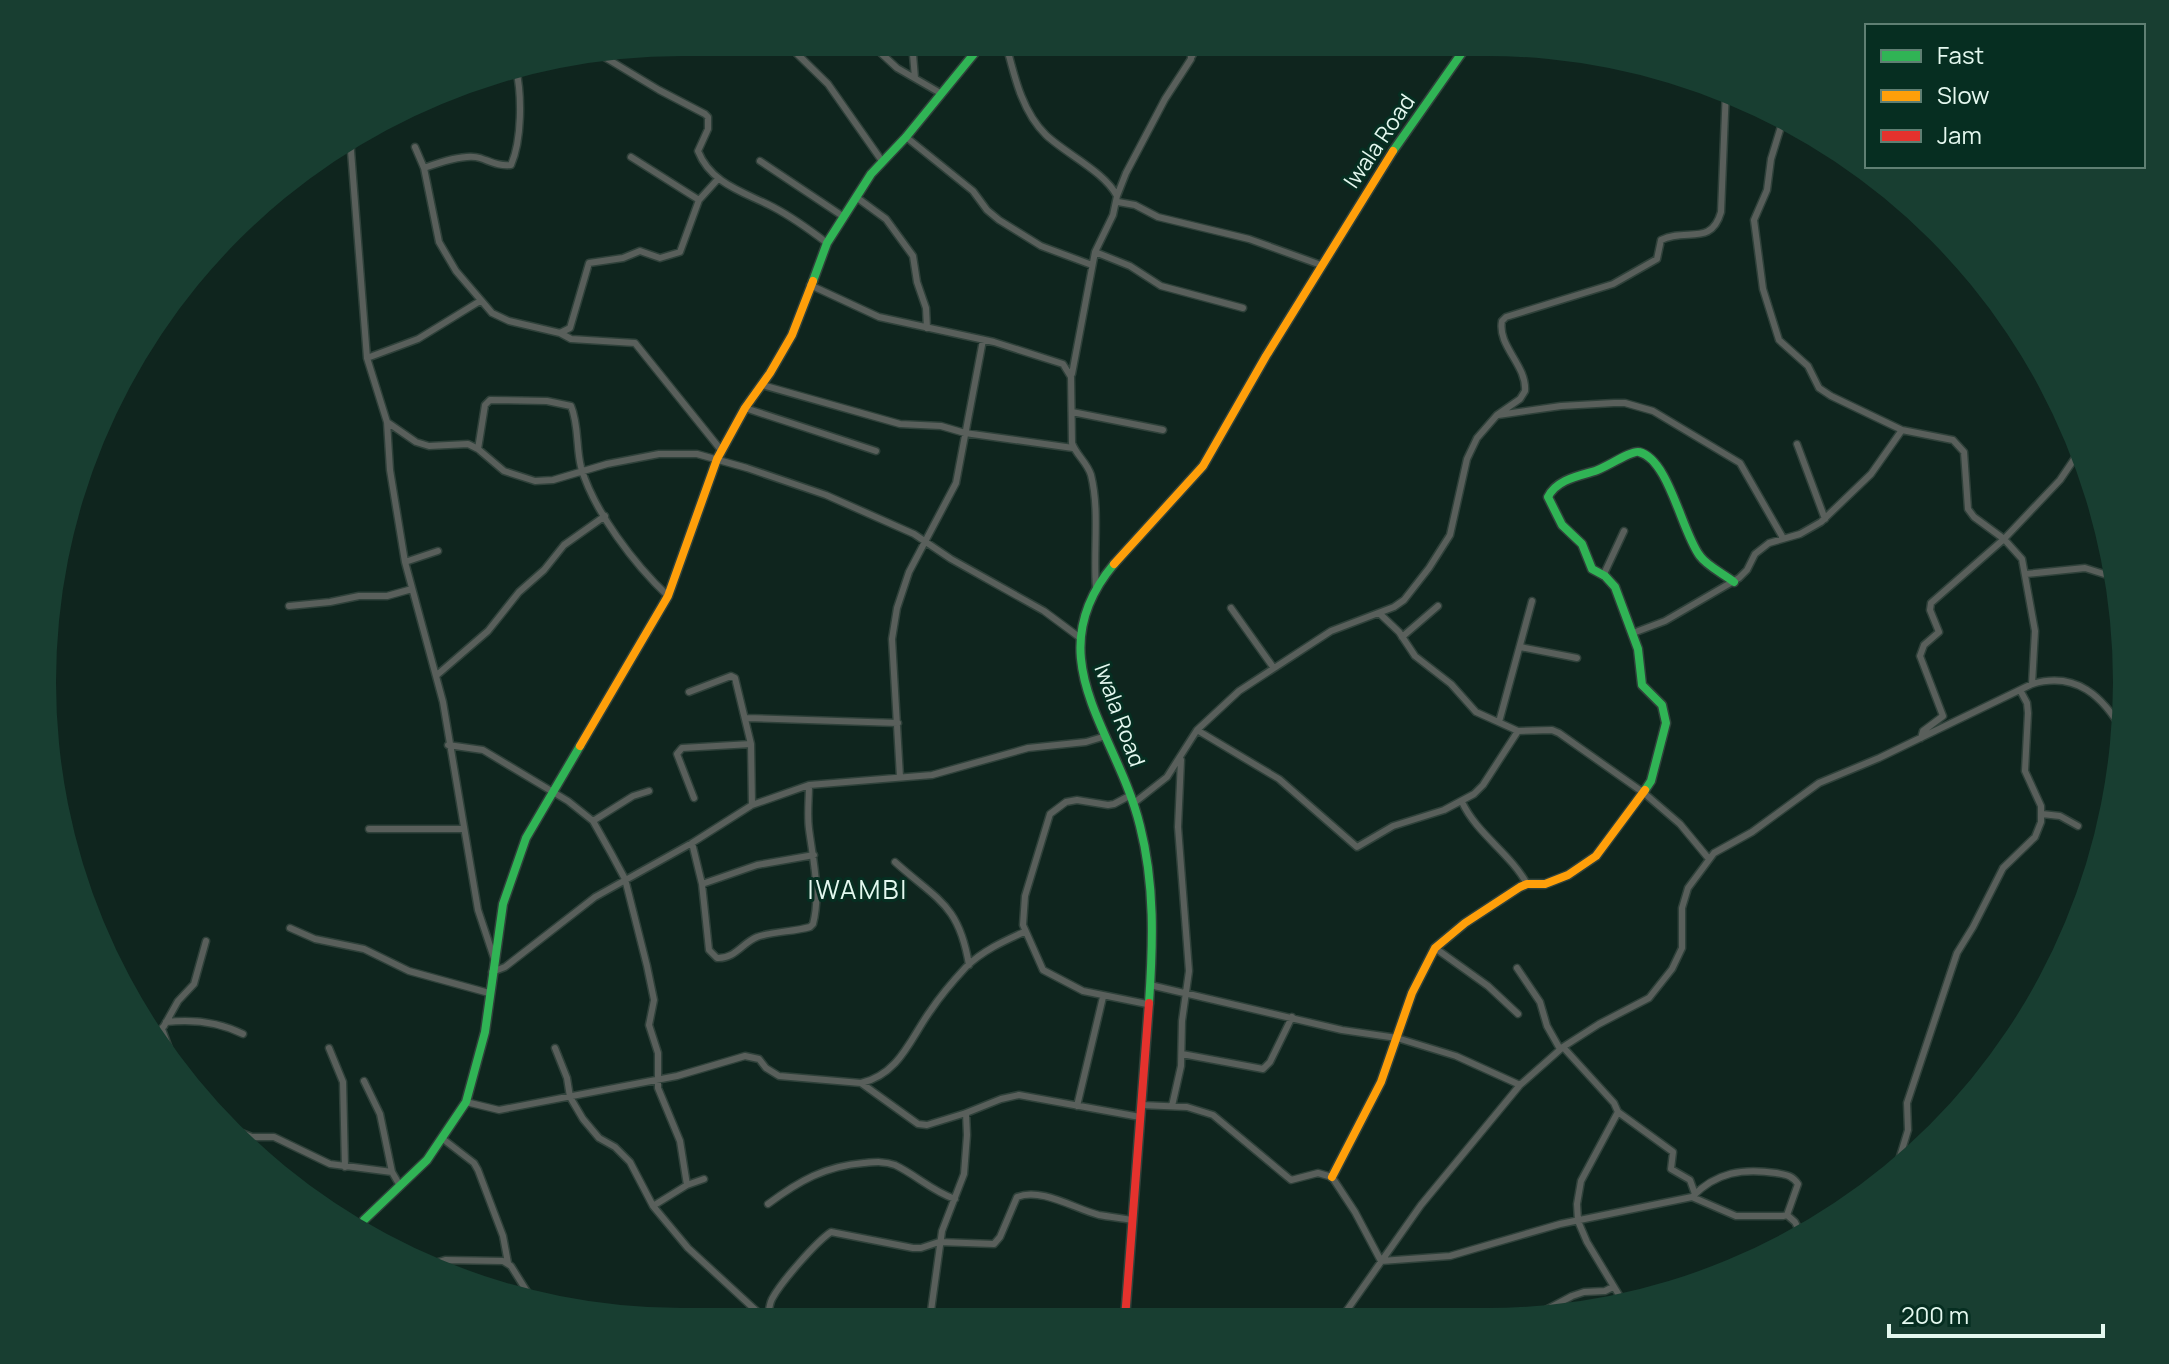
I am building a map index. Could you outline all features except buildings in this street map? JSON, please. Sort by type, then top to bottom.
[{"type":"street","points":[[799,56],[828,84],[882,161]]},
{"type":"street","points":[[884,56],[897,68],[942,94]]},
{"type":"street","points":[[913,56],[915,78]]},
{"type":"street","points":[[364,1221],[427,1160],[466,1102],[485,1032],[503,904],[514,866],[526,838],[668,596],[719,455],[792,335],[827,243],[882,161],[906,137],[972,56]]},
{"type":"street","points":[[1010,56],[1018,84],[1038,125],[1048,137],[1103,180],[1118,199],[1158,217],[1249,239],[1321,265]]},
{"type":"street","points":[[1096,588],[1093,484],[1087,464],[1073,448],[1071,377],[1095,252],[1126,173],[1192,56]]},
{"type":"street","name":"Iwala Road","points":[[1126,1308],[1153,935],[1150,881],[1142,834],[1132,799],[1086,682],[1079,637],[1087,607],[1104,574],[1175,499],[1210,455],[1251,381],[1370,186],[1460,56]]},
{"type":"street","points":[[609,60],[708,117],[708,129],[698,151],[718,179],[791,217],[827,243]]},
{"type":"street","points":[[424,168],[467,157],[479,157],[500,166],[511,165],[520,104],[517,78]]},
{"type":"street","points":[[1147,1004],[1103,997],[1067,985],[1043,970],[1024,932],[1025,896],[1050,814],[1066,802],[1077,800],[1108,805],[1132,799],[1167,777],[1197,730],[1239,691],[1331,631],[1404,600],[1450,535],[1467,459],[1477,438],[1497,415],[1520,399],[1526,388],[1501,333],[1502,321],[1506,317],[1613,284],[1657,259],[1661,240],[1675,235],[1704,234],[1714,228],[1721,212],[1723,192],[1726,103]]},
{"type":"street","points":[[1780,129],[1771,159],[1767,190],[1754,220],[1763,289],[1772,325],[1779,340],[1808,366],[1825,393],[1902,430],[1945,438],[1961,446],[1968,509],[2020,554],[2026,574],[2035,631],[2032,684]]},
{"type":"street","points":[[906,137],[973,191],[993,216],[1032,242],[1092,265]]},
{"type":"street","points":[[415,147],[424,168],[444,252],[480,301],[500,317],[560,333],[571,339],[635,343],[719,455]]},
{"type":"street","points":[[351,151],[367,358],[387,422],[391,483],[405,562],[437,675],[478,910],[494,958]]},
{"type":"street","points":[[631,157],[699,200]]},
{"type":"street","points":[[760,161],[844,217]]},
{"type":"street","points":[[560,333],[570,328],[589,263],[623,258],[638,251],[655,258],[676,254],[683,246],[699,200],[718,179]]},
{"type":"street","points":[[856,197],[886,219],[913,256],[917,282],[926,308],[927,328]]},
{"type":"street","points":[[1095,252],[1141,271],[1161,286],[1243,308]]},
{"type":"street","points":[[810,285],[879,317],[983,340],[1059,362],[1071,377]]},
{"type":"street","points":[[367,358],[418,339],[480,301]]},
{"type":"street","points":[[900,777],[894,623],[901,590],[956,483],[983,340]]},
{"type":"street","points":[[762,385],[900,424],[941,426],[965,433],[1073,448]]},
{"type":"street","points":[[478,449],[485,405],[490,400],[566,404],[573,411],[583,472],[605,516],[642,569],[668,596]]},
{"type":"street","points":[[1497,415],[1561,406],[1614,403],[1636,405],[1653,411],[1740,463],[1783,538]]},
{"type":"street","points":[[745,408],[876,451]]},
{"type":"street","points":[[1072,412],[1163,430]]},
{"type":"street","points":[[387,422],[422,444],[461,443],[478,449],[498,467],[526,479],[544,482],[607,464],[659,454],[719,455],[826,495],[902,528],[1044,611],[1079,637]]},
{"type":"street","points":[[1633,633],[1665,621],[1734,582],[1744,575],[1755,554],[1769,543],[1808,530],[1825,519],[1871,474],[1902,430]]},
{"type":"street","points":[[1797,444],[1825,519]]},
{"type":"street","points":[[1332,1177],[1363,1122],[1390,1061],[1412,993],[1435,948],[1465,923],[1527,884],[1541,885],[1557,880],[1583,866],[1619,829],[1644,793],[1656,768],[1666,716],[1657,698],[1642,685],[1638,649],[1615,587],[1592,569],[1582,544],[1554,513],[1548,497],[1550,492],[1563,481],[1610,466],[1626,454],[1635,452],[1646,455],[1658,466],[1700,557],[1734,582]]},
{"type":"street","points":[[1921,738],[1923,731],[1943,716],[1920,656],[1924,645],[1939,632],[1930,610],[1931,603],[2004,539],[2060,480],[2073,462]]},
{"type":"street","points":[[437,675],[488,631],[519,592],[544,570],[564,545],[605,516]]},
{"type":"street","points":[[1603,576],[1624,531]]},
{"type":"street","points":[[405,562],[438,551]]},
{"type":"street","points":[[2026,574],[2081,568],[2103,574]]},
{"type":"street","points":[[289,606],[359,596],[387,596],[412,589]]},
{"type":"street","points":[[1499,722],[1532,601]]},
{"type":"street","points":[[1402,637],[1438,606]]},
{"type":"street","points":[[1231,608],[1273,667]]},
{"type":"street","points":[[1379,613],[1415,656],[1451,684],[1469,707],[1518,731],[1552,730],[1559,733],[1644,793],[1680,824],[1709,859]]},
{"type":"street","points":[[1520,647],[1577,658]]},
{"type":"street","points":[[689,692],[733,676],[751,744],[752,805]]},
{"type":"street","points":[[1348,1308],[1421,1205],[1520,1085],[1561,1048],[1649,998],[1672,969],[1682,948],[1684,898],[1709,859],[1819,783],[2032,684],[2057,679],[2084,685],[2112,715]]},
{"type":"street","points":[[1905,1149],[1908,1130],[1907,1103],[1957,953],[2003,868],[2035,837],[2042,814],[2025,771],[2028,713],[2020,690]]},
{"type":"street","points":[[746,718],[898,723]]},
{"type":"street","points":[[1197,730],[1292,788],[1354,846],[1361,846],[1393,826],[1462,802],[1483,785],[1518,731]]},
{"type":"street","points":[[492,972],[500,971],[595,897],[692,843],[752,805],[809,785],[870,782],[941,773],[1028,748],[1086,742],[1106,736]]},
{"type":"street","points":[[694,798],[678,750],[751,744]]},
{"type":"street","points":[[448,745],[483,750],[553,791],[593,821],[625,879],[654,994],[649,1025],[658,1053],[661,1097],[684,1154],[687,1185]]},
{"type":"street","points":[[1172,1106],[1182,1054],[1189,971],[1178,827],[1181,756]]},
{"type":"street","points":[[692,843],[702,884],[709,950],[717,958],[726,958],[752,939],[813,924],[816,906],[814,855],[808,814],[809,785]]},
{"type":"street","points":[[593,821],[633,796],[649,791]]},
{"type":"street","points":[[1462,802],[1473,822],[1516,867],[1527,884]]},
{"type":"street","points":[[2042,814],[2062,816],[2078,826]]},
{"type":"street","points":[[369,829],[463,829]]},
{"type":"street","points":[[702,884],[757,865],[814,855]]},
{"type":"street","points":[[895,862],[954,914],[969,965]]},
{"type":"street","points":[[290,928],[315,939],[364,949],[409,971],[489,993]]},
{"type":"street","points":[[466,1102],[499,1110],[677,1076],[745,1056],[759,1059],[779,1076],[861,1083],[875,1080],[901,1057],[932,1007],[969,965],[990,949],[1024,932]]},
{"type":"street","points":[[161,1028],[174,1006],[194,984],[206,941]]},
{"type":"street","points":[[1435,948],[1488,986],[1518,1014]]},
{"type":"street","points":[[1517,968],[1540,1002],[1547,1026],[1561,1048],[1614,1103],[1618,1112],[1673,1152],[1671,1169],[1690,1180],[1693,1195]]},
{"type":"street","points":[[1150,985],[1342,1030],[1397,1038],[1456,1056],[1520,1085]]},
{"type":"street","points":[[1077,1106],[1103,997]]},
{"type":"street","points":[[1182,1054],[1263,1069],[1270,1062],[1292,1017]]},
{"type":"street","points":[[164,1025],[205,1022],[243,1034]]},
{"type":"street","points":[[164,1025],[167,1037]]},
{"type":"street","points":[[329,1048],[343,1082],[345,1167]]},
{"type":"street","points":[[555,1048],[576,1110],[599,1138],[615,1147],[630,1162],[653,1206],[688,1248],[755,1308]]},
{"type":"street","points":[[364,1081],[380,1114],[392,1172],[399,1184]]},
{"type":"street","points":[[861,1083],[918,1124],[934,1124],[1019,1095],[1140,1117]]},
{"type":"street","points":[[1141,1105],[1199,1109],[1213,1115],[1291,1180],[1318,1173],[1332,1177],[1381,1261]]},
{"type":"street","points":[[1618,1112],[1581,1181],[1577,1204],[1578,1221],[1618,1294]]},
{"type":"street","points":[[931,1308],[939,1242],[964,1174],[966,1113]]},
{"type":"street","points":[[252,1137],[274,1137],[318,1160],[345,1167],[392,1172]]},
{"type":"street","points":[[443,1139],[474,1163],[478,1170],[503,1236],[508,1263],[524,1288]]},
{"type":"street","points":[[768,1204],[805,1178],[824,1169],[879,1162],[900,1168],[955,1199]]},
{"type":"street","points":[[1381,1261],[1450,1256],[1578,1221],[1693,1195],[1724,1175],[1740,1170],[1787,1175],[1798,1184],[1787,1215]]},
{"type":"street","points":[[653,1206],[687,1185],[704,1179]]},
{"type":"street","points":[[768,1308],[778,1290],[820,1240],[831,1232],[913,1248],[939,1242],[996,1243],[1017,1197],[1022,1195],[1048,1197],[1099,1215],[1132,1220]]},
{"type":"street","points":[[1693,1195],[1736,1216],[1759,1218],[1787,1215],[1797,1226]]},
{"type":"street","points":[[445,1261],[508,1263]]},
{"type":"street","points":[[1557,1304],[1584,1292],[1605,1291],[1613,1287]]},
{"type":"traffic: fast","points":[[813,281],[827,243],[871,174],[906,137],[972,56]]},
{"type":"traffic: fast","points":[[1393,151],[1460,56]]},
{"type":"traffic: fast","points":[[1645,790],[1651,781],[1666,723],[1662,705],[1642,685],[1638,649],[1615,587],[1605,576],[1592,569],[1582,544],[1562,525],[1548,497],[1556,486],[1568,480],[1639,452],[1659,468],[1700,556],[1734,582]]},
{"type":"traffic: fast","points":[[1114,564],[1091,598],[1082,631],[1081,663],[1089,695],[1129,791],[1145,848],[1152,914],[1149,1003]]},
{"type":"traffic: fast","points":[[364,1221],[427,1160],[466,1102],[485,1032],[503,904],[526,838],[580,746]]},
{"type":"traffic: slow","points":[[1114,564],[1203,466],[1266,356],[1393,151]]},
{"type":"traffic: slow","points":[[580,746],[668,596],[717,459],[745,408],[792,335],[813,281]]},
{"type":"traffic: slow","points":[[1332,1177],[1381,1082],[1412,993],[1435,948],[1465,923],[1520,887],[1545,884],[1568,875],[1596,856],[1645,790]]},
{"type":"traffic: jam","points":[[1126,1308],[1149,1003]]},
{"type":"district","name":"IWAMBI","points":[[858,890]]}]
